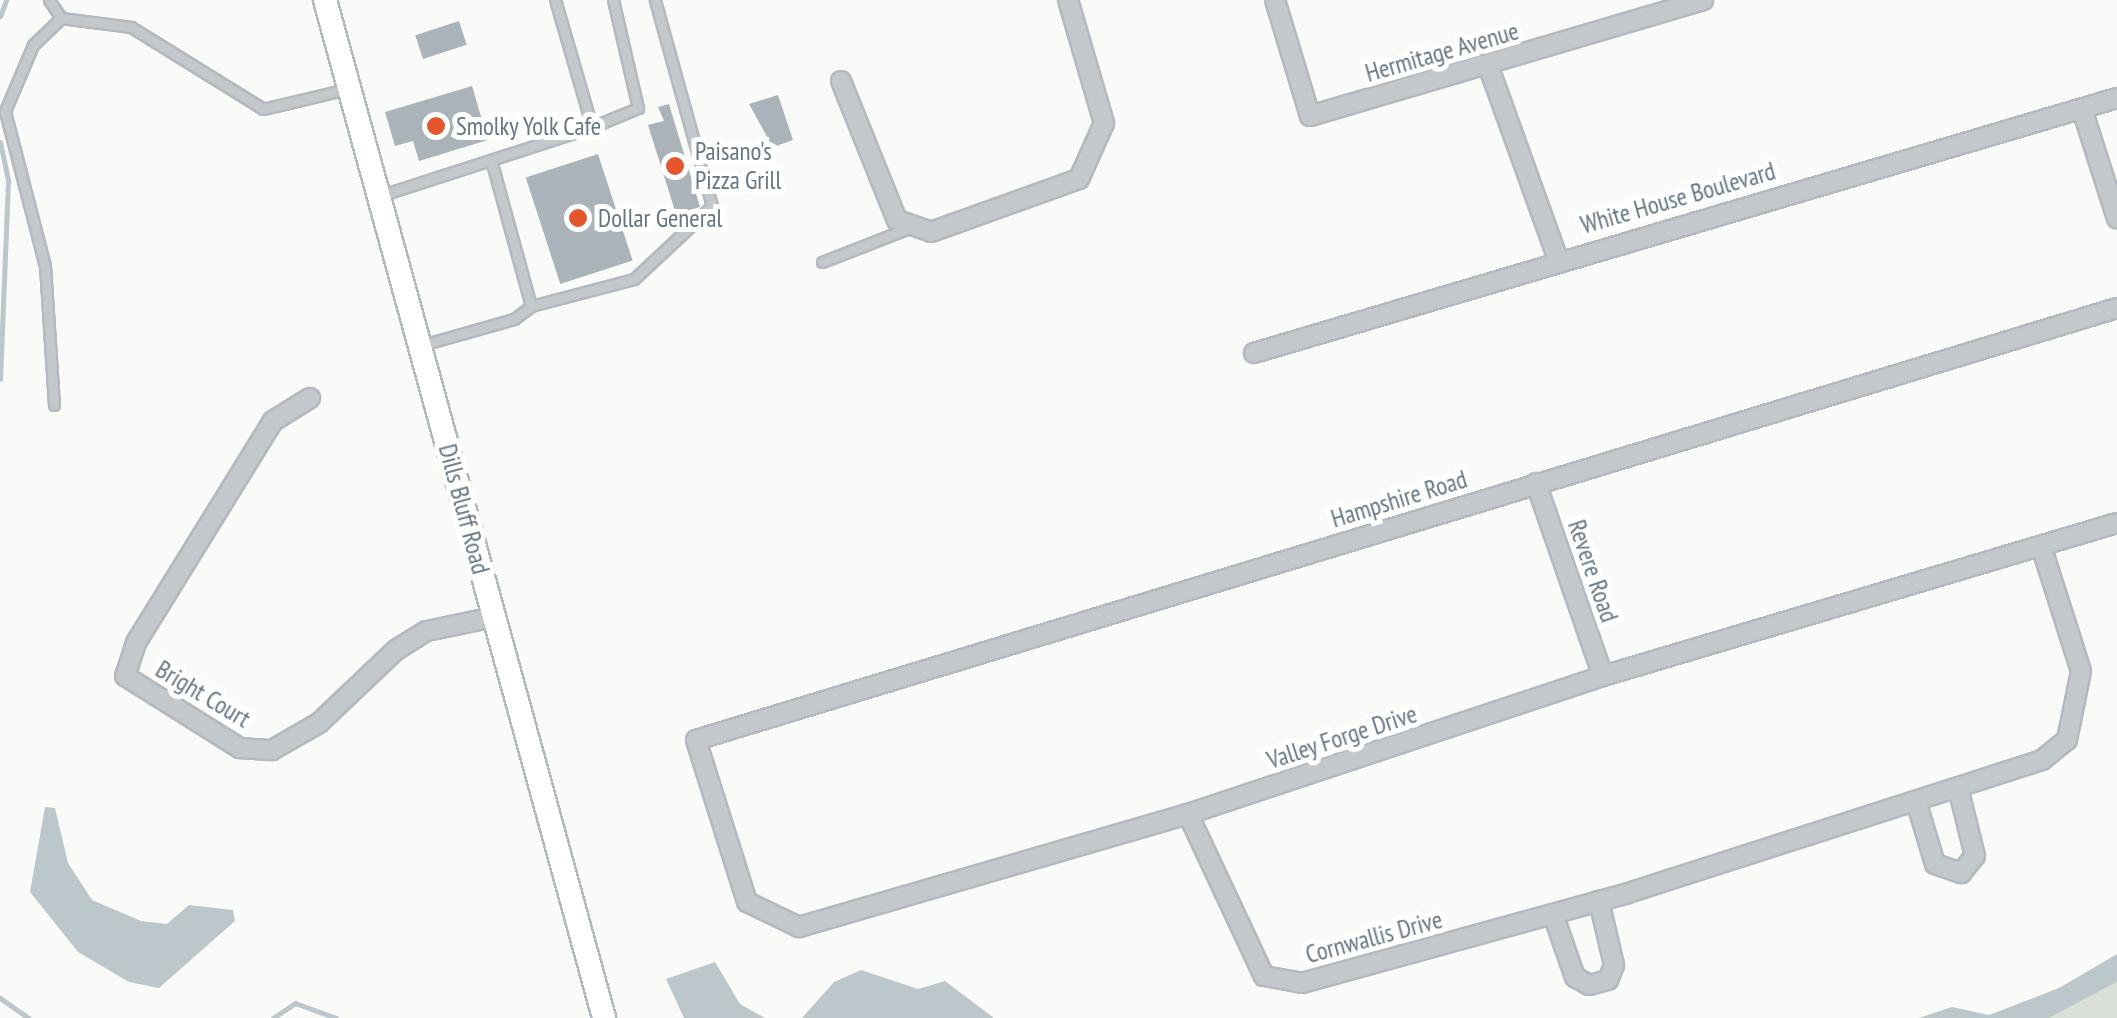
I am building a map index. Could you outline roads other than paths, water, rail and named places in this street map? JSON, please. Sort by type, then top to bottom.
[{"type":"street","name":"Dills Bluff Road","points":[[325,0],[604,1018]]},
{"type":"street","points":[[841,81],[896,220],[931,232],[1079,179],[1104,124],[1068,0]]},
{"type":"street","name":"Hermitage Avenue","points":[[1275,0],[1310,116],[1703,0]]},
{"type":"street","points":[[1488,65],[1558,258]]},
{"type":"street","name":"White House Boulevard","points":[[1254,352],[1558,258],[2117,98]]},
{"type":"street","points":[[2082,109],[2117,219]]},
{"type":"street","name":"Hampshire Road","points":[[696,740],[2117,308]]},
{"type":"street","name":"Bright Court","points":[[310,398],[272,421],[136,643],[125,676],[240,748],[272,750],[319,723],[396,650],[428,632],[494,617]]},
{"type":"street","name":"Revere Road","points":[[1536,483],[1603,676]]},
{"type":"street","name":"Valley Forge Drive","points":[[696,740],[747,902],[800,926],[1188,814],[1603,676],[2117,524]]},
{"type":"street","name":"Cornwallis Drive","points":[[1188,814],[1264,976],[1302,983],[1598,901],[2042,760],[2067,740],[2082,671],[2042,549]]},
{"type":"street","points":[[1916,801],[1935,864],[1957,874],[1975,856],[1958,788]]},
{"type":"street","points":[[1553,914],[1575,978],[1589,986],[1608,980],[1614,965],[1598,901]]},
{"type":"lane","points":[[50,0],[61,18]]},
{"type":"lane","points":[[555,0],[592,127]]},
{"type":"lane","points":[[379,196],[592,127],[638,108],[612,0]]},
{"type":"lane","points":[[420,346],[514,319],[531,306],[634,280],[712,206],[654,0]]},
{"type":"lane","points":[[61,18],[131,27],[262,109],[349,88]]},
{"type":"lane","points":[[54,405],[44,266],[5,111],[33,45],[61,18]]},
{"type":"lane","points":[[491,160],[531,306]]},
{"type":"lane","points":[[822,262],[915,226]]},
{"type":"waterway","points":[[0,16],[6,0]]},
{"type":"waterway","points":[[0,142],[8,181],[0,379]]},
{"type":"waterway","points":[[0,998],[29,1018]]},
{"type":"waterway","points":[[273,1018],[295,1003],[336,1018]]},
{"type":"place","name":"Smolky Yolk Cafe","points":[[436,126]]},
{"type":"place","name":"Paisano's Pizza Grill","points":[[675,166]]},
{"type":"place","name":"Dollar General","points":[[578,218]]}]
